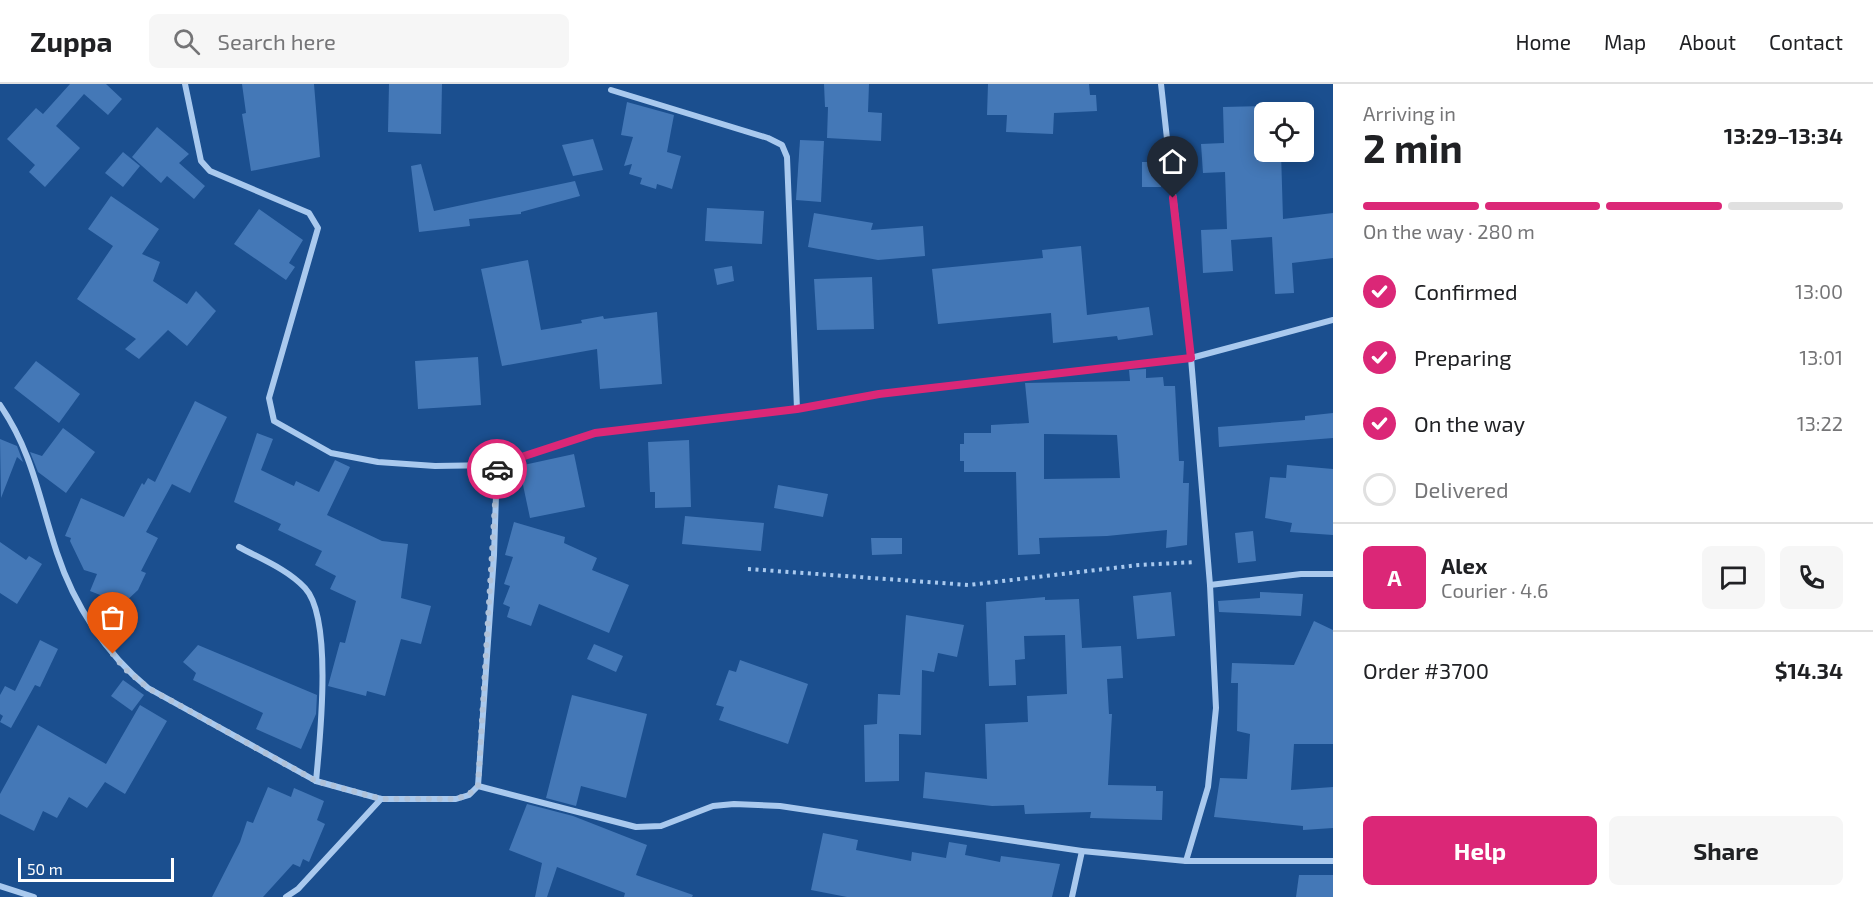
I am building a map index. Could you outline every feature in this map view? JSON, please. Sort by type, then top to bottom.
[{"type":"street","points":[[185,84],[204,166],[210,171],[309,213],[317,222],[318,228],[269,398],[274,421],[331,453],[355,460],[435,466],[497,465],[595,433],[797,409],[879,394],[1191,358],[1333,320]]},
{"type":"street","points":[[1161,84],[1191,358],[1210,585],[1216,708],[1208,787],[1186,861]]},
{"type":"street","points":[[611,90],[768,138],[782,145],[787,157],[797,409]]},
{"type":"street","points":[[0,405],[14,424],[29,457],[57,555],[73,590],[92,627],[124,668],[148,688],[316,781],[381,799],[456,799],[468,795],[478,786],[497,465]]},
{"type":"street","points":[[239,547],[292,576],[306,590],[317,610],[321,652],[321,730],[316,781]]},
{"type":"street","points":[[1210,585],[1301,574],[1333,574]]},
{"type":"street","points":[[478,786],[636,827],[661,826],[713,806],[734,804],[780,806],[1082,852],[1186,861],[1333,861]]},
{"type":"street","points":[[286,897],[298,889],[381,799]]},
{"type":"street","points":[[1072,897],[1082,852]]},
{"type":"street","points":[[0,886],[34,897]]},
{"type":"path","points":[[748,569],[969,585],[1139,565],[1208,562]]},
{"type":"building","points":[[70,84],[106,84],[122,99],[108,115],[84,94],[56,126],[80,148],[45,187],[29,172],[35,165],[7,139],[36,108],[43,114]]},
{"type":"building","points":[[242,84],[314,84],[320,157],[251,171],[242,114],[246,113]]},
{"type":"building","points":[[389,84],[442,84],[441,134],[388,132]]},
{"type":"building","points":[[824,84],[869,84],[868,112],[882,113],[881,141],[827,138],[828,107],[825,107]]},
{"type":"building","points":[[988,84],[1089,84],[1090,95],[1096,95],[1097,111],[1054,113],[1053,134],[1006,132],[1007,115],[987,115]]},
{"type":"building","points":[[627,102],[674,115],[667,152],[681,156],[672,189],[657,184],[656,189],[640,184],[642,178],[629,174],[632,164],[624,166],[633,137],[621,135]]},
{"type":"building","points":[[1254,106],[1254,162],[1281,162],[1283,219],[1333,213],[1333,258],[1292,263],[1294,293],[1275,294],[1272,237],[1231,240],[1233,271],[1203,273],[1201,230],[1227,229],[1225,172],[1203,173],[1201,144],[1224,143],[1223,107]]},
{"type":"building","points":[[157,127],[189,154],[179,163],[205,186],[194,199],[167,176],[161,183],[132,157]]},
{"type":"building","points":[[593,139],[603,170],[573,176],[562,145]]},
{"type":"building","points":[[800,140],[824,141],[821,202],[796,200]]},
{"type":"building","points":[[123,152],[140,166],[123,187],[105,173]]},
{"type":"building","points":[[1142,162],[1161,162],[1161,187],[1142,187]]},
{"type":"building","points":[[421,164],[434,211],[575,181],[580,196],[521,212],[521,214],[469,219],[470,226],[419,232],[411,166]]},
{"type":"building","points":[[111,196],[159,229],[142,254],[160,262],[153,281],[187,304],[196,291],[216,311],[187,346],[168,330],[139,359],[125,349],[136,339],[77,299],[113,246],[88,229]]},
{"type":"building","points":[[707,208],[764,211],[762,244],[705,241]]},
{"type":"building","points":[[259,209],[303,240],[289,263],[295,267],[286,280],[234,244]]},
{"type":"building","points":[[814,213],[873,223],[871,230],[923,226],[925,256],[878,260],[808,247]]},
{"type":"building","points":[[1081,246],[1087,315],[1149,307],[1153,335],[1118,340],[1117,336],[1053,343],[1051,313],[938,324],[932,269],[1043,258],[1042,250]]},
{"type":"building","points":[[528,260],[541,330],[582,323],[581,320],[603,316],[604,319],[657,312],[662,384],[600,389],[597,349],[502,366],[481,269]]},
{"type":"building","points":[[732,266],[734,281],[717,285],[714,269]]},
{"type":"building","points":[[872,277],[874,329],[817,330],[814,279]]},
{"type":"building","points":[[478,357],[481,405],[418,409],[415,361]]},
{"type":"building","points":[[36,361],[80,394],[59,423],[14,388]]},
{"type":"building","points":[[1146,369],[1146,378],[1163,377],[1164,386],[1175,386],[1179,461],[1184,461],[1183,483],[1189,483],[1187,545],[1166,548],[1167,530],[1107,536],[1039,538],[1040,554],[1018,555],[1016,472],[964,472],[964,461],[960,461],[960,444],[964,444],[964,433],[991,433],[991,425],[1029,423],[1025,383],[1130,381],[1129,370]],"holes":[[[1044,434],[1117,435],[1120,478],[1044,479]]]},
{"type":"building","points":[[195,401],[227,417],[190,493],[172,484],[146,532],[158,538],[141,571],[146,573],[138,590],[123,604],[90,591],[97,574],[84,570],[70,541],[71,538],[65,536],[81,498],[124,517],[142,483],[144,485],[148,478],[155,482]]},
{"type":"building","points":[[1333,413],[1333,438],[1219,447],[1218,427],[1305,420],[1305,416]]},
{"type":"building","points":[[63,428],[95,452],[66,493],[38,472],[30,452],[42,456]]},
{"type":"building","points":[[257,433],[273,439],[261,470],[294,486],[296,481],[319,492],[335,460],[350,467],[327,515],[382,541],[408,544],[401,598],[431,606],[421,644],[401,639],[385,696],[367,691],[366,696],[328,686],[340,642],[345,643],[356,601],[330,589],[336,576],[315,565],[322,551],[278,530],[281,524],[234,502]]},
{"type":"building","points":[[0,439],[17,446],[23,462],[17,457],[1,498]]},
{"type":"building","points":[[689,440],[691,507],[655,508],[655,492],[650,492],[648,442]]},
{"type":"building","points":[[574,454],[585,507],[530,518],[519,466]]},
{"type":"building","points":[[1287,465],[1333,469],[1333,535],[1290,532],[1292,523],[1265,518],[1270,477],[1286,478]]},
{"type":"building","points":[[778,485],[828,494],[823,517],[774,508]]},
{"type":"building","points":[[685,516],[764,523],[761,551],[682,544]]},
{"type":"building","points":[[514,522],[565,537],[564,543],[597,558],[592,570],[629,585],[609,633],[539,604],[531,626],[507,617],[510,607],[503,604],[510,586],[504,584],[513,557],[505,555]]},
{"type":"building","points":[[1253,531],[1256,561],[1238,563],[1235,533]]},
{"type":"building","points":[[871,538],[902,538],[902,554],[872,555]]},
{"type":"building","points":[[0,542],[26,560],[29,556],[42,564],[17,604],[0,593]]},
{"type":"building","points":[[1171,592],[1175,636],[1137,639],[1133,596]]},
{"type":"building","points":[[1260,592],[1303,594],[1301,616],[1219,612],[1218,601],[1260,598]]},
{"type":"building","points":[[1045,597],[1045,600],[1079,599],[1082,648],[1121,646],[1123,678],[1107,679],[1109,714],[1112,714],[1108,785],[1156,786],[1156,791],[1163,791],[1162,820],[1090,818],[1091,812],[1025,814],[1024,805],[992,806],[923,798],[925,772],[987,779],[985,724],[1028,722],[1027,696],[1067,694],[1065,635],[1024,636],[1025,659],[1015,660],[1016,685],[989,686],[986,602]]},
{"type":"building","points":[[906,615],[964,625],[957,657],[938,653],[934,672],[922,670],[921,735],[899,734],[899,781],[865,782],[864,725],[877,724],[878,694],[900,695]]},
{"type":"building","points":[[1314,621],[1333,630],[1333,744],[1294,744],[1291,790],[1333,787],[1333,828],[1303,830],[1303,826],[1214,817],[1220,778],[1247,779],[1250,734],[1237,731],[1238,683],[1231,683],[1232,663],[1294,665]]},
{"type":"building","points":[[40,640],[58,649],[40,687],[35,685],[11,728],[0,722],[3,716],[0,714],[0,695],[5,686],[15,691]]},
{"type":"building","points":[[594,644],[623,656],[616,672],[587,659]]},
{"type":"building","points":[[198,645],[317,695],[316,714],[301,749],[256,729],[263,713],[193,680],[196,673],[183,662]]},
{"type":"building","points":[[740,660],[808,684],[788,744],[719,720],[724,707],[716,705],[729,670],[736,672]]},
{"type":"building","points":[[123,680],[144,695],[132,711],[111,696]]},
{"type":"building","points":[[572,695],[647,714],[626,798],[581,786],[576,806],[546,798]]},
{"type":"building","points":[[140,705],[167,721],[125,794],[105,782],[87,808],[69,797],[57,818],[43,811],[34,831],[0,814],[0,794],[38,725],[106,764]]},
{"type":"building","points":[[268,787],[291,797],[294,788],[324,801],[317,820],[325,824],[309,862],[303,859],[300,867],[293,864],[263,897],[212,897],[240,842],[247,821],[253,823]]},
{"type":"building","points":[[527,804],[573,816],[647,845],[636,875],[693,895],[692,897],[624,897],[625,893],[557,867],[547,897],[535,897],[542,863],[509,850]]},
{"type":"building","points":[[823,833],[858,840],[856,850],[911,861],[912,852],[946,858],[949,842],[967,845],[965,855],[1000,862],[1001,856],[1060,864],[1052,897],[847,897],[811,890]]},
{"type":"building","points":[[1299,875],[1333,875],[1333,897],[1296,897]]},
{"type":"way so far","points":[[113,654],[124,668],[148,688],[316,781],[381,799],[456,799],[468,795],[478,786],[494,555],[497,469]]},
{"type":"route","points":[[497,469],[497,465],[595,433],[797,409],[879,394],[1191,358],[1173,198]]}]
